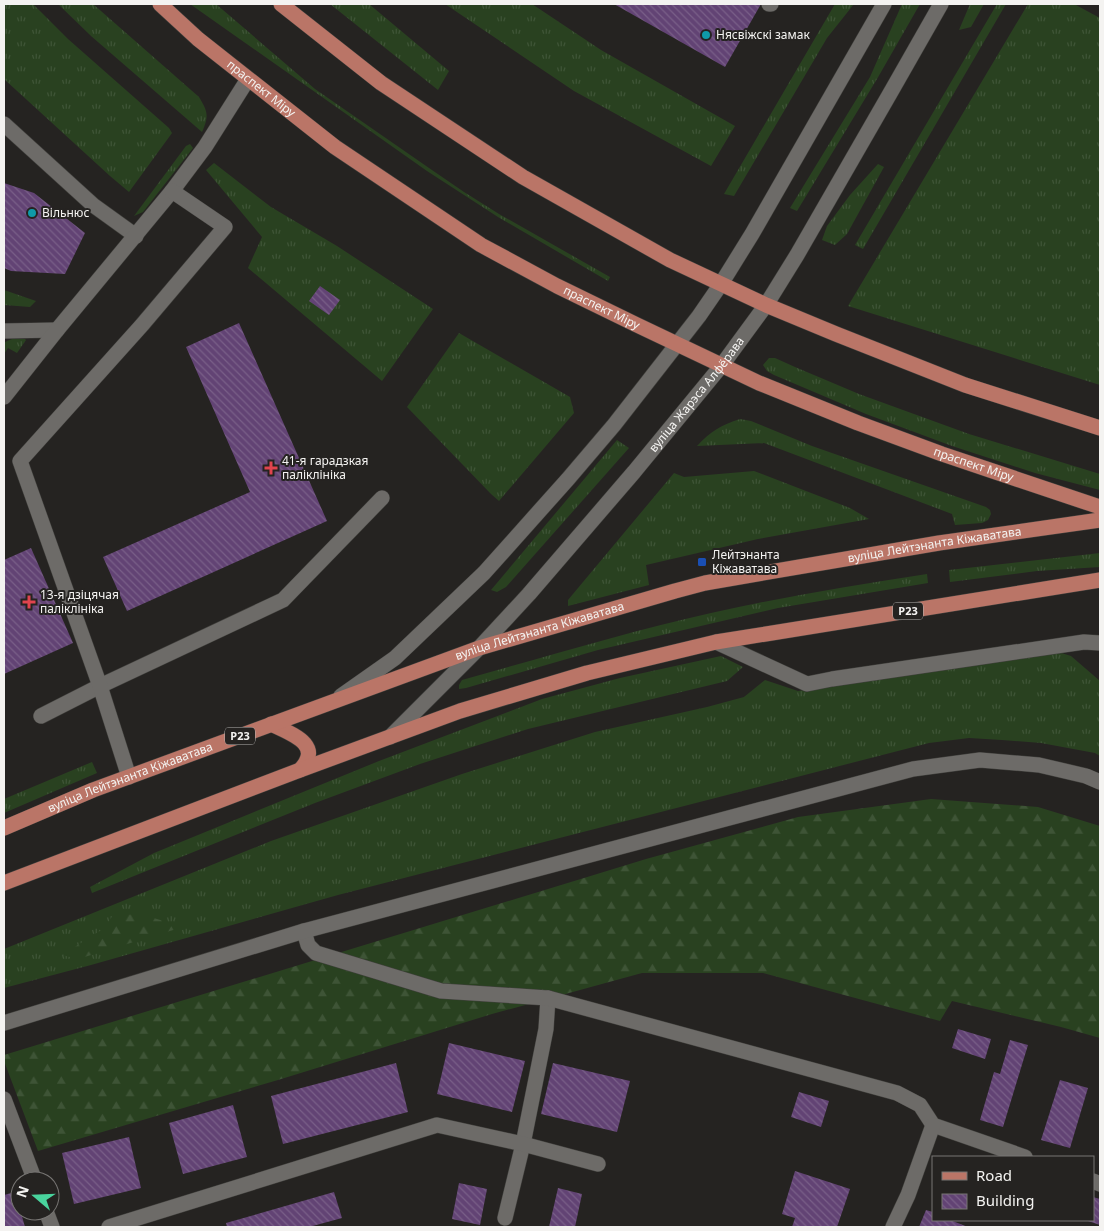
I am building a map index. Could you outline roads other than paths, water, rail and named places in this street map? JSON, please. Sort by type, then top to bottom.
[{"type":"main road","name":"праспект Міру","points":[[160,4],[198,39],[335,147],[481,245],[557,286],[759,383],[942,454],[1100,507]]},
{"type":"main road","points":[[281,4],[381,83],[523,177],[670,260],[766,305],[965,385],[1100,428]]},
{"type":"main road","name":"вуліца Лейтэнанта Кіжаватава","points":[[4,828],[93,790],[479,648],[675,591],[705,583],[939,543],[1100,520]]},
{"type":"main road","name":"Р23","points":[[4,883],[460,711],[587,673],[716,642],[1100,580]]},
{"type":"main road","points":[[271,724],[301,739],[307,747],[308,757],[300,770]]},
{"type":"street","points":[[336,700],[395,658],[484,573],[614,425],[699,316],[721,284],[752,234],[884,4]]},
{"type":"street","name":"вуліца Жарэса Алфёрава","points":[[390,737],[479,648],[529,594],[661,440],[722,365],[766,305],[941,4]]},
{"type":"street","points":[[4,397],[172,191],[205,147],[248,78]]},
{"type":"street","points":[[4,124],[93,205],[136,236]]},
{"type":"street","points":[[129,777],[100,686],[20,460],[142,325],[225,227],[172,191]]},
{"type":"street","points":[[4,331],[57,330]]},
{"type":"street","points":[[41,716],[100,686],[283,600],[382,498]]},
{"type":"street","points":[[716,642],[807,684],[1084,642],[1100,643]]},
{"type":"street","points":[[1084,642],[1100,657]]},
{"type":"street","points":[[4,1023],[304,931],[913,769],[980,760],[1038,765],[1086,776],[1100,782]]},
{"type":"street","points":[[304,931],[308,945],[316,952],[441,991],[548,998],[897,1093],[920,1105],[933,1125],[1022,1156]]},
{"type":"street","points":[[505,1218],[523,1144],[546,1029],[548,998]]},
{"type":"street","points":[[4,1098],[31,1171]]},
{"type":"street","points":[[116,1226],[437,1125],[523,1144],[598,1164]]},
{"type":"street","points":[[893,1227],[908,1195],[933,1125]]},
{"type":"place","name":"Нясвіжскі замак","points":[[706,35]]},
{"type":"place","name":"Вільнюс","points":[[32,213]]},
{"type":"place","name":"41-я гарадзкая паліклініка","points":[[271,468]]},
{"type":"place","name":"Лейтэнанта Кіжаватава","points":[[702,562]]},
{"type":"place","name":"13-я дзіцячая паліклініка","points":[[29,602]]}]
